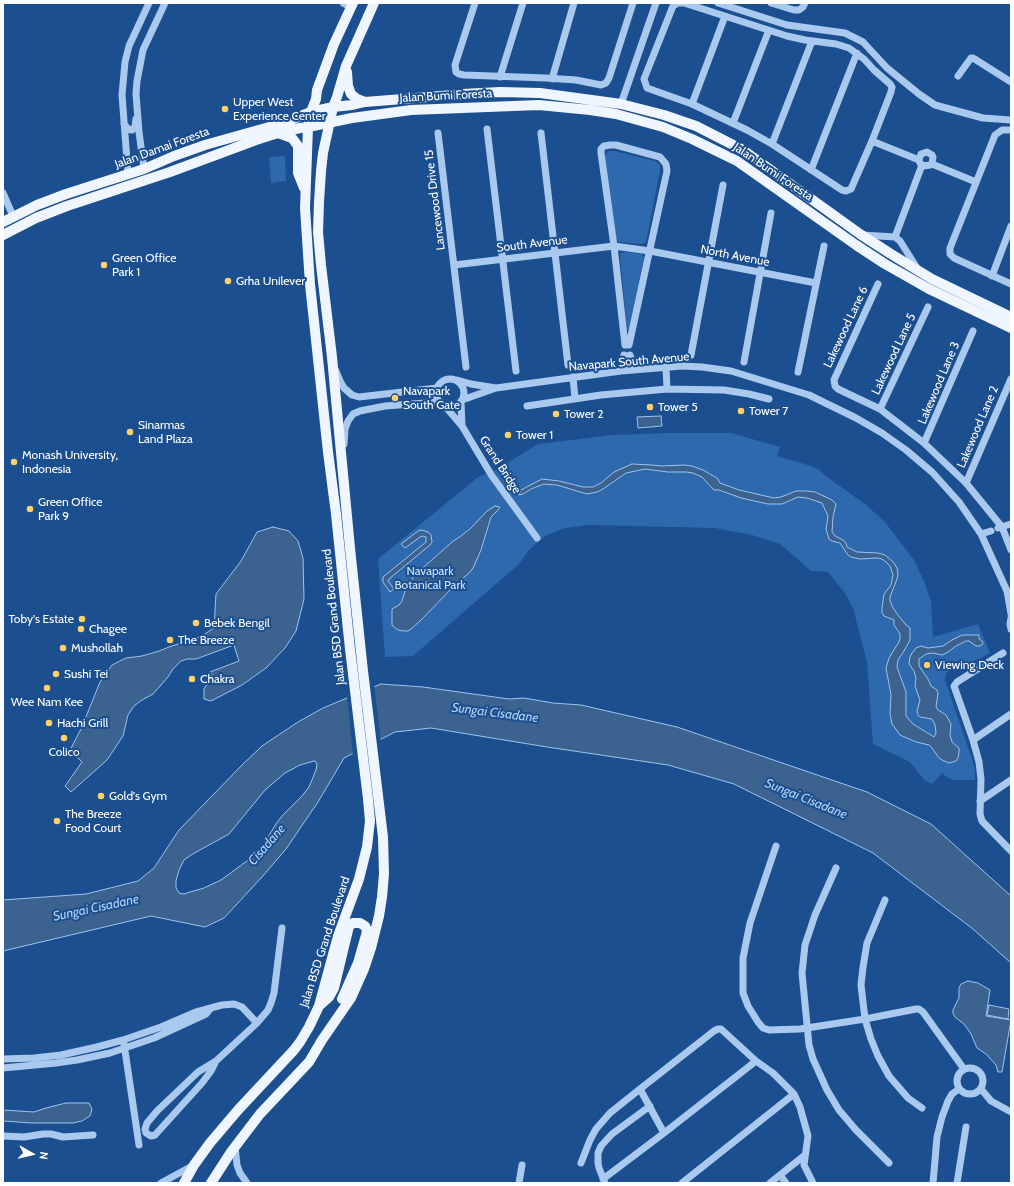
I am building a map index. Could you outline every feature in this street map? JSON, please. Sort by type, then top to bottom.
[{"type":"main road","name":"Jalan BSD Grand Boulevard","points":[[211,1183],[235,1146],[268,1105],[309,1062],[322,1040],[340,1015],[358,984],[369,955],[376,932],[382,897],[384,866],[382,837],[350,649],[343,468],[318,232],[323,153],[333,107],[346,66],[374,3]]},
{"type":"main road","name":"Jalan BSD Grand Boulevard","points":[[346,554],[310,284],[306,243],[305,188],[308,127],[311,112],[316,99],[317,90],[349,4]]},
{"type":"main road","points":[[346,66],[348,86],[351,94],[357,99],[366,102]]},
{"type":"main road","name":"Jalan Bumi Foresta","points":[[333,107],[366,102],[500,92],[540,93],[621,104],[664,115],[696,126],[743,150],[860,234],[919,271],[932,279],[1011,316]]},
{"type":"main road","name":"Jalan Bumi Foresta","points":[[330,123],[352,118],[418,110],[539,105],[616,114],[663,127],[692,139],[736,161],[885,264],[929,289],[1011,328]]},
{"type":"main road","name":"Jalan Damai Foresta","points":[[3,222],[37,205],[144,169],[205,145],[280,124],[311,112],[333,107]]},
{"type":"main road","name":"Jalan Damai Foresta","points":[[3,234],[36,218],[67,206],[170,172],[278,133],[330,123]]},
{"type":"main road","points":[[278,133],[292,138],[298,146],[298,173],[305,188]]},
{"type":"main road","points":[[736,161],[743,150]]},
{"type":"main road","name":"Jalan BSD Grand Boulevard","points":[[184,1183],[194,1165],[210,1143],[300,1042],[313,1020],[319,1006],[338,936],[359,879],[367,848],[372,785]]},
{"type":"main road","points":[[319,1006],[331,994],[334,988],[349,926],[356,922],[364,924],[366,928],[366,935],[358,963],[322,1040]]},
{"type":"street","points":[[128,174],[122,95],[125,62],[129,46],[149,3]]},
{"type":"street","points":[[144,169],[137,109],[136,81],[143,50],[165,3]]},
{"type":"street","points":[[475,3],[455,66],[456,72],[459,74],[576,80],[601,85],[606,83],[608,78],[633,3]]},
{"type":"street","points":[[500,77],[523,3]]},
{"type":"street","points":[[552,79],[574,3]]},
{"type":"street","points":[[621,104],[656,3]]},
{"type":"street","points":[[678,3],[684,3],[725,16],[787,36],[836,44],[849,48],[864,59],[890,84],[892,87],[891,92],[872,141],[850,189],[846,191],[842,190],[772,144],[733,123],[692,104],[647,88],[644,79],[673,6],[678,3]]},
{"type":"street","points":[[718,3],[787,25],[845,33],[863,42],[887,68],[935,105],[983,118],[1011,120]]},
{"type":"street","points":[[771,3],[794,10],[799,10],[804,7],[805,3]]},
{"type":"street","points":[[692,104],[725,16]]},
{"type":"street","points":[[733,123],[768,30]]},
{"type":"street","points":[[772,144],[812,41]]},
{"type":"street","points":[[811,170],[857,53]]},
{"type":"street","points":[[958,76],[971,58],[973,58],[1011,82]]},
{"type":"street","points":[[124,124],[128,129],[132,130],[135,127],[137,109]]},
{"type":"street","points":[[487,129],[516,371]]},
{"type":"street","points":[[1011,130],[1002,130],[995,135],[950,248],[950,254],[954,258],[1011,284]]},
{"type":"street","name":"Lancewood Drive 15","points":[[438,133],[466,367]]},
{"type":"street","points":[[541,133],[568,365]]},
{"type":"street","points":[[872,141],[927,166],[932,164],[976,182]]},
{"type":"street","points":[[610,145],[616,145],[660,157],[666,164],[667,170],[650,251],[627,345],[614,246],[601,153],[601,149],[604,146],[610,145]]},
{"type":"street","points":[[895,237],[920,162],[921,154],[927,152],[932,154],[932,164]]},
{"type":"street","points":[[691,355],[723,185]]},
{"type":"street","points":[[3,193],[13,216]]},
{"type":"street","points":[[744,362],[771,214]]},
{"type":"street","points":[[992,276],[1011,226]]},
{"type":"street","points":[[860,234],[895,237],[900,241],[919,271]]},
{"type":"street","name":"South Avenue","points":[[454,265],[614,246],[650,251]]},
{"type":"street","points":[[798,372],[824,246]]},
{"type":"street","name":"North Avenue","points":[[650,251],[816,283]]},
{"type":"street","name":"Lakewood Lane 6","points":[[878,284],[834,380],[835,386],[838,389],[880,410]]},
{"type":"street","name":"Lakewood Lane 5","points":[[880,410],[928,307]]},
{"type":"street","name":"Lakewood Lane 3","points":[[924,443],[973,331]]},
{"type":"street","points":[[621,371],[627,355],[634,370]]},
{"type":"street","points":[[332,358],[340,381],[348,392],[359,397],[437,388],[444,381],[451,379],[456,380],[464,388],[462,401],[462,426]]},
{"type":"street","name":"Navapark South Avenue","points":[[462,401],[496,388],[621,371],[690,366],[732,371],[809,395],[856,418],[882,433],[906,450],[932,472],[959,502],[980,534],[1009,592],[1011,614]]},
{"type":"street","points":[[666,367],[667,389]]},
{"type":"street","points":[[573,377],[575,399]]},
{"type":"street","name":"Lakewood Lane 2","points":[[966,483],[1011,379]]},
{"type":"street","name":"Navapark South Avenue","points":[[456,380],[496,388]]},
{"type":"street","points":[[437,388],[437,395],[442,404]]},
{"type":"street","points":[[527,406],[667,389],[724,390],[768,399]]},
{"type":"street","points":[[406,392],[407,404]]},
{"type":"street","points":[[384,394],[385,406]]},
{"type":"street","points":[[343,468],[345,429],[353,414],[360,411],[385,406],[407,404],[442,404],[452,407],[458,405],[462,401]]},
{"type":"street","name":"Grand Bridge","points":[[442,404],[462,426],[492,476],[537,538]]},
{"type":"street","points":[[880,410],[924,443],[966,483],[1011,550]]},
{"type":"street","points":[[980,534],[1011,524]]},
{"type":"street","points":[[1011,618],[1011,629]]},
{"type":"street","points":[[1003,653],[957,682],[954,686],[979,762],[981,779],[980,814],[982,821],[1010,849]]},
{"type":"street","points":[[973,740],[1011,714]]},
{"type":"street","points":[[980,801],[1011,780]]},
{"type":"street","points":[[776,846],[752,917],[743,958],[743,992],[748,1006],[763,1028],[769,1030],[807,1028],[919,1009],[923,1012],[964,1069]]},
{"type":"street","points":[[836,868],[814,915],[805,945],[802,973],[809,1045],[813,1059],[827,1090],[840,1110],[852,1125],[889,1163]]},
{"type":"street","points":[[885,900],[867,943],[865,954],[861,985],[865,1019],[878,1056],[890,1076],[908,1098],[922,1108]]},
{"type":"street","points":[[216,1061],[205,1079],[155,1135],[151,1136],[146,1133],[145,1129],[147,1123],[157,1110],[198,1072],[216,1061],[257,1023],[268,1010],[272,999],[282,928]]},
{"type":"street","points":[[3,1060],[34,1062],[78,1060],[104,1054],[125,1048],[196,1012],[222,1005],[238,1005],[257,1023]]},
{"type":"street","points":[[581,1163],[596,1129],[610,1113],[718,1029],[756,1061],[773,1073],[794,1094],[800,1107],[808,1136],[804,1165],[813,1183]]},
{"type":"street","points":[[3,1068],[34,1062],[163,1030]]},
{"type":"street","points":[[123,1040],[139,1146]]},
{"type":"street","points":[[650,1106],[612,1134],[601,1146],[598,1153],[598,1168],[604,1181],[756,1061]]},
{"type":"street","points":[[973,1068],[980,1072],[984,1081],[981,1089],[970,1095],[959,1089],[956,1081],[960,1072],[964,1069],[973,1068]]},
{"type":"street","points":[[640,1089],[664,1133]]},
{"type":"street","points":[[934,1183],[937,1137],[942,1117],[952,1094],[959,1089]]},
{"type":"street","points":[[981,1089],[991,1101],[1011,1112]]},
{"type":"street","points":[[682,1183],[794,1094]]},
{"type":"street","points":[[957,1183],[966,1127]]},
{"type":"street","points":[[3,1136],[24,1137],[43,1134],[63,1136],[93,1135]]},
{"type":"street","points":[[235,1146],[237,1165],[240,1174],[247,1183]]},
{"type":"street","points":[[770,1183],[805,1155]]},
{"type":"street","points":[[161,1183],[194,1165]]},
{"type":"street","points":[[519,1183],[522,1165]]},
{"type":"street","points":[[780,1175],[786,1183]]},
{"type":"green space","points":[[608,151],[614,151],[655,161],[660,165],[646,242],[642,244],[619,242],[616,238],[604,157]]},
{"type":"green space","points":[[285,156],[286,181],[271,183],[269,157]]},
{"type":"green space","points":[[627,252],[642,254],[644,258],[630,329],[628,330],[620,255],[621,253]]},
{"type":"green space","name":"Navapark Botanical Park","points":[[731,433],[780,447],[777,456],[818,469],[865,504],[885,522],[914,560],[931,601],[933,637],[978,624],[990,653],[954,668],[947,672],[945,676],[945,680],[975,769],[975,780],[955,780],[948,778],[942,773],[932,784],[924,780],[910,762],[873,744],[867,662],[853,608],[845,593],[828,572],[811,571],[780,544],[752,535],[715,528],[588,525],[565,528],[545,536],[528,551],[519,564],[413,656],[385,657],[378,559],[478,477],[496,470],[538,444],[613,435]]},
{"type":"water","points":[[661,416],[662,426],[638,428],[637,417]]},
{"type":"water","points":[[632,464],[692,466],[717,478],[720,483],[739,490],[774,498],[796,491],[807,491],[815,492],[832,500],[836,504],[832,532],[835,536],[843,540],[847,547],[857,552],[878,553],[885,555],[897,568],[897,579],[890,597],[890,601],[898,615],[910,628],[910,640],[898,660],[897,667],[906,692],[906,716],[913,724],[934,737],[936,733],[935,725],[932,719],[920,717],[917,711],[920,700],[915,686],[916,678],[914,671],[909,664],[910,657],[916,648],[921,646],[928,648],[943,646],[962,635],[979,635],[979,639],[983,643],[982,645],[976,646],[969,641],[966,641],[942,655],[933,653],[926,654],[919,659],[919,666],[931,686],[937,690],[936,707],[946,715],[951,724],[950,735],[952,742],[959,748],[958,758],[956,761],[949,763],[942,760],[929,745],[916,742],[900,735],[892,724],[890,714],[891,695],[886,668],[889,658],[898,644],[900,634],[894,625],[894,620],[884,616],[882,613],[882,608],[884,594],[891,585],[893,575],[890,566],[882,559],[860,559],[851,557],[840,543],[829,539],[826,529],[828,516],[822,503],[807,498],[798,497],[782,504],[768,504],[741,498],[719,490],[714,490],[702,477],[693,473],[645,469],[626,473],[597,492],[587,494],[557,485],[544,484],[519,495],[521,490],[542,479],[559,481],[583,487],[593,487],[601,483],[614,472]]},
{"type":"water","points":[[495,506],[500,507],[491,517],[481,550],[473,568],[469,573],[411,629],[404,631],[398,630],[394,627],[392,625],[392,609],[399,605],[402,601],[406,588],[415,575],[452,542],[471,528],[487,511]]},
{"type":"water","points":[[273,527],[289,531],[298,541],[303,558],[304,599],[296,631],[285,648],[266,668],[242,685],[211,701],[204,699],[204,689],[213,676],[210,672],[239,661],[234,645],[196,659],[181,661],[153,694],[134,706],[128,715],[123,736],[107,760],[71,792],[65,786],[82,762],[70,750],[81,729],[100,682],[112,665],[126,658],[142,656],[202,636],[214,628],[216,594],[241,561],[257,532]]},
{"type":"water","points":[[421,530],[428,532],[431,535],[432,542],[389,579],[388,581],[394,589],[390,592],[383,582],[383,577],[426,542],[426,537],[423,536],[405,548],[401,544]]},
{"type":"water","points":[[381,684],[423,687],[509,699],[524,698],[553,703],[581,705],[677,727],[867,792],[931,824],[1011,896],[1011,963],[973,929],[873,853],[734,784],[668,765],[431,728],[395,732],[344,758],[318,802],[286,849],[224,918],[205,927],[151,916],[3,951],[3,900],[86,894],[138,881],[154,868],[179,830],[262,746],[298,722],[323,708]],"holes":[[[314,761],[316,762],[316,770],[309,787],[282,816],[255,855],[221,880],[204,888],[184,894],[179,893],[176,888],[176,881],[184,860],[229,834],[265,790],[285,773],[300,765]]]},
{"type":"water","points":[[968,981],[978,983],[990,990],[986,1016],[1011,1020],[1002,1072],[998,1072],[996,1065],[986,1054],[977,1048],[965,1025],[955,1017],[953,1013],[959,998],[959,988],[961,984]]},
{"type":"water","points":[[989,1005],[1009,1009],[1008,1019],[987,1015]]},
{"type":"water","points":[[66,1103],[89,1103],[92,1109],[90,1116],[82,1121],[73,1123],[3,1121],[3,1110],[34,1112]]},
{"type":"pier","points":[[374,684],[381,742],[353,756],[347,695]]},
{"type":"place","name":"Upper West Experience Center","points":[[225,109]]},
{"type":"place","name":"Green Office Park 1","points":[[104,265]]},
{"type":"place","name":"Grha Unilever","points":[[228,281]]},
{"type":"place","name":"Navapark South Gate","points":[[395,398]]},
{"type":"place","name":"Tower 5","points":[[650,407]]},
{"type":"place","name":"Tower 7","points":[[741,411]]},
{"type":"place","name":"Tower 2","points":[[556,414]]},
{"type":"place","name":"Sinarmas Land Plaza","points":[[130,432]]},
{"type":"place","name":"Tower 1","points":[[508,435]]},
{"type":"place","name":"Monash University, Indonesia","points":[[14,462]]},
{"type":"place","name":"Green Office Park 9","points":[[30,509]]},
{"type":"place","name":"Toby's Estate","points":[[82,619]]},
{"type":"place","name":"Bebek Bengil","points":[[196,623]]},
{"type":"place","name":"Chagee","points":[[81,629]]},
{"type":"place","name":"The Breeze","points":[[170,640]]},
{"type":"place","name":"Mushollah","points":[[63,648]]},
{"type":"place","name":"Viewing Deck","points":[[927,665]]},
{"type":"place","name":"Sushi Tei","points":[[56,674]]},
{"type":"place","name":"Chakra","points":[[192,679]]},
{"type":"place","name":"Wee Nam Kee","points":[[47,688]]},
{"type":"place","name":"Hachi Grill","points":[[49,723]]},
{"type":"place","name":"Colico","points":[[64,738]]},
{"type":"place","name":"Gold's Gym","points":[[101,796]]},
{"type":"place","name":"The Breeze Food Court","points":[[57,821]]},
{"type":"water label","name":"Sungai Cisadane","points":[[495,713]]},
{"type":"water label","name":"Sungai Cisadane","points":[[806,799]]},
{"type":"water label","name":"Cisadane","points":[[267,845]]},
{"type":"water label","name":"Sungai Cisadane","points":[[96,908]]}]
